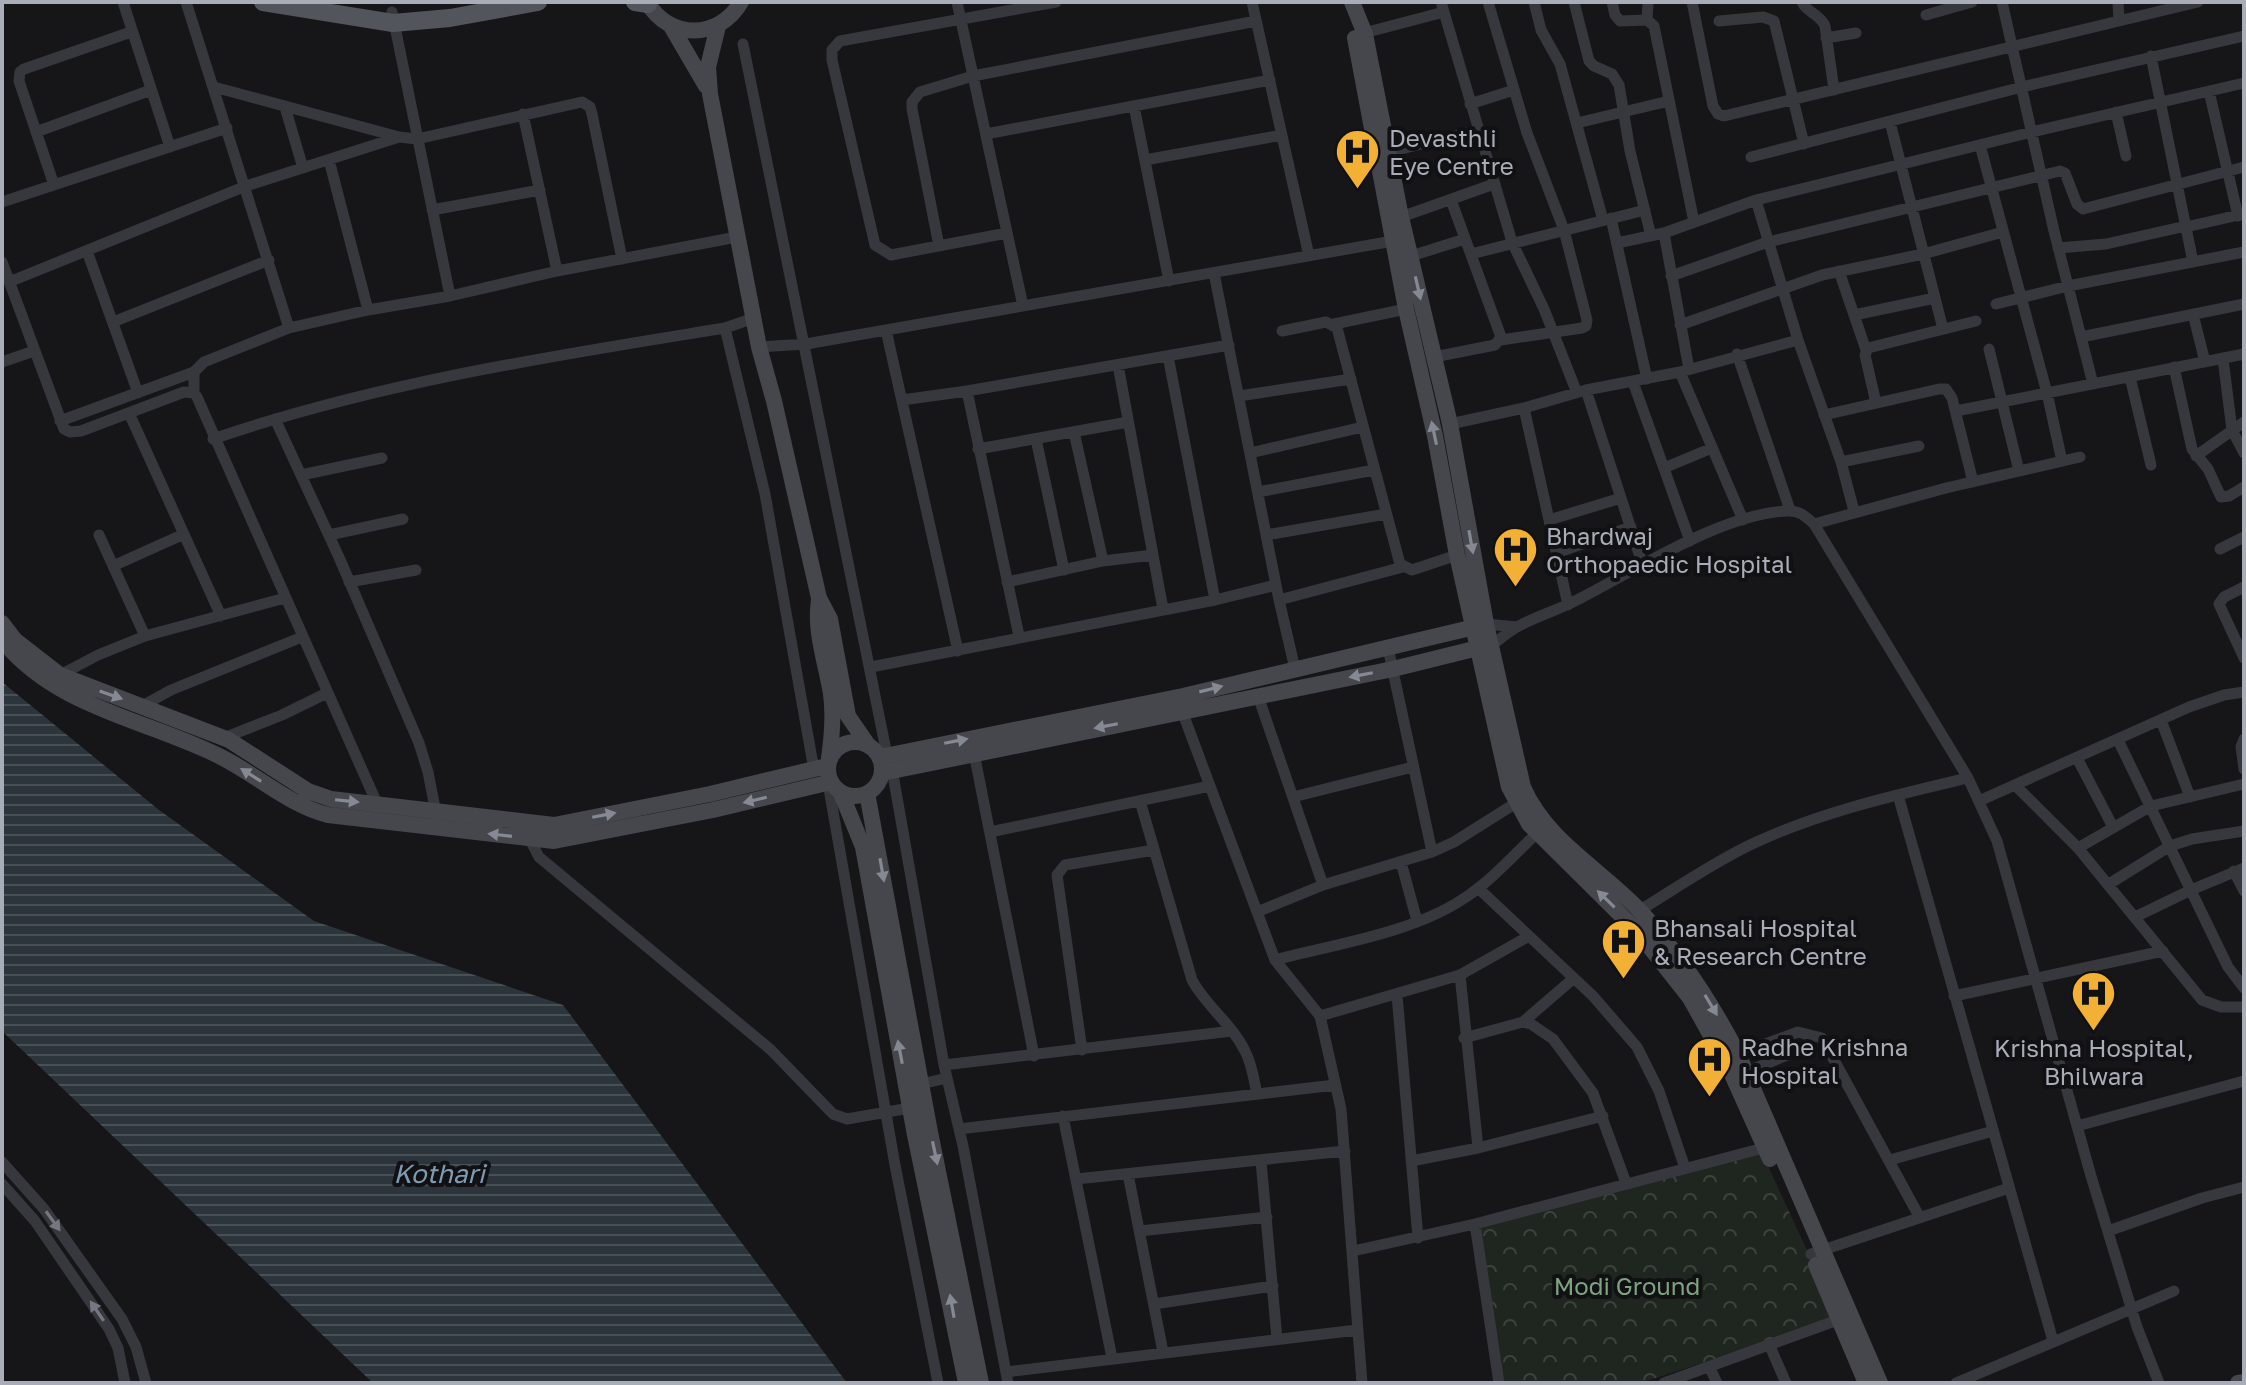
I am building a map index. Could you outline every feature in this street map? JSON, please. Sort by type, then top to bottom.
[{"type":"main road","points":[[263,2],[392,17],[450,18],[538,2]]},
{"type":"main road","points":[[313,2],[392,17],[477,2]]},
{"type":"main road","points":[[644,3],[671,26],[695,32],[718,26],[731,16],[741,2]]},
{"type":"main road","points":[[1352,2],[1450,424],[1506,777],[1516,803],[1537,833],[1633,915],[1690,998],[1770,1146],[1844,1317],[1866,1383]]},
{"type":"main road","points":[[671,26],[710,94]]},
{"type":"main road","points":[[2,640],[48,683],[86,704],[224,758],[311,811],[382,822],[437,819],[554,825],[710,794],[828,776],[854,796],[867,793],[877,785],[882,760],[848,716],[830,619],[819,598],[759,347],[710,94],[708,67],[718,26]]},
{"type":"main road","points":[[1359,30],[1406,309],[1435,436],[1457,555],[1480,626]]},
{"type":"main road","points":[[819,598],[816,617],[833,722],[828,776],[863,847],[883,918],[921,1084],[981,1383]]},
{"type":"main road","points":[[2,623],[15,640],[60,675],[223,738],[317,795],[378,804],[529,838],[554,841],[713,810],[828,776]]},
{"type":"main road","points":[[882,760],[1183,696],[1480,626]]},
{"type":"main road","points":[[828,776],[837,748],[845,742],[855,741],[882,760],[974,753],[1393,669],[1484,647]]},
{"type":"main road","points":[[1484,647],[1528,798],[1558,836],[1701,988],[1746,1072],[1770,1146]]},
{"type":"main road","points":[[867,793],[910,1108],[966,1383]]},
{"type":"main road","points":[[1844,1317],[1880,1383]]},
{"type":"street","points":[[123,2],[170,147]]},
{"type":"street","points":[[186,2],[289,328]]},
{"type":"street","points":[[957,2],[1023,306]]},
{"type":"street","points":[[1007,233],[891,255],[875,245],[832,50],[840,41],[1056,2]]},
{"type":"street","points":[[1252,2],[1309,256]]},
{"type":"street","points":[[1434,357],[1495,345],[1501,340],[1582,328],[1587,322],[1564,230],[1527,133],[1488,2]]},
{"type":"street","points":[[1534,2],[1541,30],[1560,64],[1617,243],[1647,379]]},
{"type":"street","points":[[1574,2],[1586,54],[1594,66],[1616,78],[1651,236]]},
{"type":"street","points":[[1612,2],[1620,21],[1647,20],[1654,26],[1694,222]]},
{"type":"street","points":[[1647,20],[1648,2]]},
{"type":"street","points":[[1692,2],[1716,112],[1724,116],[2198,2]]},
{"type":"street","points":[[1802,2],[1808,11],[1823,21],[1834,90]]},
{"type":"street","points":[[1926,15],[1972,2]]},
{"type":"street","points":[[2002,2],[2058,248],[2093,384]]},
{"type":"street","points":[[2118,2],[2119,20]]},
{"type":"street","points":[[1359,30],[1443,7],[1512,242],[1581,392],[1643,566]]},
{"type":"street","points":[[392,17],[450,296]]},
{"type":"street","points":[[1719,21],[1763,17],[1774,21],[1804,144]]},
{"type":"street","points":[[939,246],[912,102],[920,92],[973,76],[1256,21]]},
{"type":"street","points":[[54,185],[19,81],[20,72],[131,32]]},
{"type":"street","points":[[1826,38],[1856,33]]},
{"type":"street","points":[[1751,157],[2022,87],[2244,36]]},
{"type":"street","points":[[743,44],[871,667],[882,760],[1007,1378],[1112,1358],[1357,1330]]},
{"type":"street","points":[[2151,56],[2193,262]]},
{"type":"street","points":[[986,134],[1270,80]]},
{"type":"street","points":[[1617,243],[1664,233],[1756,200],[2244,83]]},
{"type":"street","points":[[214,87],[399,137],[417,139],[582,102],[590,107],[622,259]]},
{"type":"street","points":[[36,132],[151,90]]},
{"type":"street","points":[[1470,104],[1514,90]]},
{"type":"street","points":[[2058,248],[2106,244],[2241,215],[2226,172],[2209,91]]},
{"type":"street","points":[[1577,123],[1669,101]]},
{"type":"street","points":[[1134,106],[1169,281]]},
{"type":"street","points":[[285,107],[303,168]]},
{"type":"street","points":[[2116,112],[2126,156]]},
{"type":"street","points":[[523,114],[557,271]]},
{"type":"street","points":[[1890,122],[1943,329]]},
{"type":"street","points":[[2,202],[227,128]]},
{"type":"street","points":[[1389,152],[1478,130]]},
{"type":"street","points":[[1145,160],[1282,135]]},
{"type":"street","points":[[9,282],[246,186],[399,137]]},
{"type":"street","points":[[1980,145],[2047,393],[2062,461]]},
{"type":"street","points":[[329,160],[368,310]]},
{"type":"street","points":[[1671,276],[1768,242],[2060,171],[2065,173],[2077,204],[2083,209],[2244,167]]},
{"type":"street","points":[[1401,217],[1494,184]]},
{"type":"street","points":[[432,210],[540,190]]},
{"type":"street","points":[[1451,200],[1501,340]]},
{"type":"street","points":[[1756,200],[1781,288],[1841,462],[1854,511]]},
{"type":"street","points":[[1471,254],[1645,210]]},
{"type":"street","points":[[1680,325],[1781,288],[1839,271],[1923,254],[2003,232]]},
{"type":"street","points":[[1664,233],[1680,325],[1684,370],[1712,448],[1743,520]]},
{"type":"street","points":[[60,421],[194,372],[211,359],[289,328],[557,271],[737,237]]},
{"type":"street","points":[[1411,256],[1465,239]]},
{"type":"street","points":[[759,347],[806,344],[1393,241]]},
{"type":"street","points":[[87,251],[138,393]]},
{"type":"street","points":[[1996,304],[2068,286],[2244,252]]},
{"type":"street","points":[[113,322],[269,260]]},
{"type":"street","points":[[2,262],[64,429],[75,433],[184,392],[194,393]]},
{"type":"street","points":[[1839,271],[1866,350],[1876,403]]},
{"type":"street","points":[[1214,273],[1295,669]]},
{"type":"street","points":[[1854,315],[1935,298]]},
{"type":"street","points":[[2081,337],[2244,304]]},
{"type":"street","points":[[1282,331],[1406,309]]},
{"type":"street","points":[[2193,314],[2205,362]]},
{"type":"street","points":[[213,439],[275,419],[411,384],[725,328],[754,318]]},
{"type":"street","points":[[1866,350],[1976,321]]},
{"type":"street","points":[[1334,324],[1398,560],[1403,567]]},
{"type":"street","points":[[725,328],[828,776],[886,1114],[938,1383]]},
{"type":"street","points":[[886,330],[958,651]]},
{"type":"street","points":[[1450,424],[1647,379],[1798,340]]},
{"type":"street","points":[[902,400],[1229,345]]},
{"type":"street","points":[[1989,349],[2019,471]]},
{"type":"street","points":[[2,362],[34,351]]},
{"type":"street","points":[[1737,354],[1790,510]]},
{"type":"street","points":[[1956,411],[2244,354]]},
{"type":"street","points":[[1168,356],[1215,600]]},
{"type":"street","points":[[2223,359],[2232,430],[2244,453]]},
{"type":"street","points":[[1118,365],[1163,609]]},
{"type":"street","points":[[2174,367],[2190,443],[2196,456],[2208,469],[2221,497],[2244,487]]},
{"type":"street","points":[[194,372],[194,393],[213,439],[378,804],[382,822]]},
{"type":"street","points":[[2130,377],[2151,465]]},
{"type":"street","points":[[1239,396],[1351,379]]},
{"type":"street","points":[[1633,382],[1690,541]]},
{"type":"street","points":[[1824,415],[1943,389],[1950,393],[1956,411],[1973,482]]},
{"type":"street","points":[[967,391],[1019,636]]},
{"type":"street","points":[[1524,408],[1568,605]]},
{"type":"street","points":[[129,413],[221,616]]},
{"type":"street","points":[[275,419],[419,743],[437,819]]},
{"type":"street","points":[[978,449],[1128,422]]},
{"type":"street","points":[[2196,456],[2244,422]]},
{"type":"street","points":[[1250,453],[1363,427]]},
{"type":"street","points":[[1074,432],[1103,561]]},
{"type":"street","points":[[1036,439],[1064,570]]},
{"type":"street","points":[[1841,462],[1919,446]]},
{"type":"street","points":[[1664,468],[1712,448]]},
{"type":"street","points":[[1814,524],[1854,511],[2080,457]]},
{"type":"street","points":[[301,475],[382,458]]},
{"type":"street","points":[[1258,492],[1374,470]]},
{"type":"street","points":[[1549,520],[1621,498]]},
{"type":"street","points":[[1484,647],[1517,627],[1568,605],[1690,541],[1743,520],[1790,510],[1800,512],[1814,524],[1968,778],[1997,841],[2131,1308],[2159,1383]]},
{"type":"street","points":[[1266,535],[1386,514]]},
{"type":"street","points":[[329,535],[403,519]]},
{"type":"street","points":[[1556,553],[1631,527]]},
{"type":"street","points":[[113,566],[184,534]]},
{"type":"street","points":[[99,535],[145,636]]},
{"type":"street","points":[[2220,549],[2244,537]]},
{"type":"street","points":[[1007,582],[1103,561],[1153,555]]},
{"type":"street","points":[[1279,600],[1403,567],[1412,570],[1457,555]]},
{"type":"street","points":[[349,582],[416,570]]},
{"type":"street","points":[[871,667],[1215,600],[1276,585]]},
{"type":"street","points":[[2244,587],[2224,597],[2219,604],[2244,658]]},
{"type":"street","points":[[60,675],[145,636],[285,598]]},
{"type":"street","points":[[1480,626],[1517,627]]},
{"type":"street","points":[[142,706],[171,690],[302,637]]},
{"type":"street","points":[[1388,648],[1432,852]]},
{"type":"street","points":[[1979,801],[2161,720],[2210,700],[2244,692]]},
{"type":"street","points":[[201,747],[282,715],[327,693]]},
{"type":"street","points":[[1258,696],[1323,885]]},
{"type":"street","points":[[1182,711],[1275,960],[1320,1016],[1345,1151],[1362,1383]]},
{"type":"street","points":[[2161,720],[2190,797]]},
{"type":"street","points":[[2244,739],[2241,747],[2244,769]]},
{"type":"street","points":[[2118,740],[2228,967],[2244,988]]},
{"type":"street","points":[[974,753],[1034,1056]]},
{"type":"street","points":[[2077,758],[2113,827]]},
{"type":"street","points":[[1293,797],[1413,767]]},
{"type":"street","points":[[1633,915],[1755,842],[1898,795],[1968,778]]},
{"type":"street","points":[[2078,848],[2151,806],[2244,784]]},
{"type":"street","points":[[2015,785],[2078,848],[2202,1000],[2221,1007],[2244,1007]]},
{"type":"street","points":[[990,832],[1210,786]]},
{"type":"street","points":[[1898,795],[2053,1341]]},
{"type":"street","points":[[1140,801],[1192,980],[1232,1031],[1249,1059],[1257,1094]]},
{"type":"street","points":[[1257,912],[1323,885],[1432,852],[1454,842],[1516,803]]},
{"type":"street","points":[[2109,884],[2170,846],[2192,839],[2244,831]]},
{"type":"street","points":[[1275,960],[1417,921],[1442,911],[1478,888],[1537,833]]},
{"type":"street","points":[[529,838],[539,857],[771,1050],[833,1114],[847,1119],[910,1108]]},
{"type":"street","points":[[1082,1050],[1057,875],[1065,865],[1154,850]]},
{"type":"street","points":[[1401,862],[1417,921]]},
{"type":"street","points":[[2135,917],[2239,870],[2244,891]]},
{"type":"street","points":[[1478,888],[1574,978],[1627,1034],[1648,1065],[1685,1168]]},
{"type":"street","points":[[1320,1016],[1460,975],[1529,936]]},
{"type":"street","points":[[1954,996],[2163,951]]},
{"type":"street","points":[[1460,975],[1464,1038],[1478,1148]]},
{"type":"street","points":[[1464,1038],[1523,1022],[1574,978]]},
{"type":"street","points":[[1397,995],[1418,1238]]},
{"type":"street","points":[[1523,1022],[1553,1039],[1584,1079],[1603,1116],[1626,1183]]},
{"type":"street","points":[[921,1084],[945,1071],[1034,1056],[1232,1031]]},
{"type":"street","points":[[1738,1054],[1798,1032],[1818,1036],[1825,1041],[1920,1218]]},
{"type":"street","points":[[1746,1072],[1804,1048],[1811,1037]]},
{"type":"street","points":[[2077,1126],[2244,1081]]},
{"type":"street","points":[[959,1129],[1335,1085]]},
{"type":"street","points":[[1063,1116],[1112,1358]]},
{"type":"street","points":[[1411,1161],[1478,1148],[1603,1116]]},
{"type":"street","points":[[1890,1160],[1993,1131]]},
{"type":"street","points":[[1353,1251],[1475,1224],[1770,1146]]},
{"type":"street","points":[[1076,1179],[1345,1151]]},
{"type":"street","points":[[1261,1161],[1277,1339]]},
{"type":"street","points":[[2,1162],[44,1209],[122,1319],[136,1347],[146,1383]]},
{"type":"street","points":[[1128,1174],[1163,1352]]},
{"type":"street","points":[[2,1184],[35,1221],[109,1329],[118,1348],[125,1383]]},
{"type":"street","points":[[2108,1231],[2202,1198],[2244,1187]]},
{"type":"street","points":[[1816,1252],[2009,1188]]},
{"type":"street","points":[[1140,1231],[1267,1217]]},
{"type":"street","points":[[1475,1224],[1499,1383]]},
{"type":"street","points":[[1154,1304],[1273,1286]]},
{"type":"street","points":[[1956,1383],[1978,1379],[2053,1341],[2174,1291]]},
{"type":"street","points":[[1664,1383],[1844,1317]]},
{"type":"street","points":[[1769,1344],[1786,1383]]},
{"type":"street","points":[[1710,1368],[1717,1383]]},
{"type":"green space","name":"Modi Ground","points":[[1760,1149],[1839,1319],[1640,1383],[1499,1383],[1475,1224]]},
{"type":"water","name":"Kothari","points":[[2,682],[159,810],[314,921],[563,1005],[847,1383],[373,1383],[2,1031]]},
{"type":"place","name":"Devasthli Eye Centre","points":[[1358,190]]},
{"type":"place","name":"Bhardwaj Orthopaedic Hospital","points":[[1515,588]]},
{"type":"place","name":"Bhansali Hospital & Research Centre","points":[[1623,980]]},
{"type":"place","name":"Krishna Hospital, Bhilwara","points":[[2094,1032]]},
{"type":"place","name":"Radhe Krishna Hospital","points":[[1710,1099]]}]
